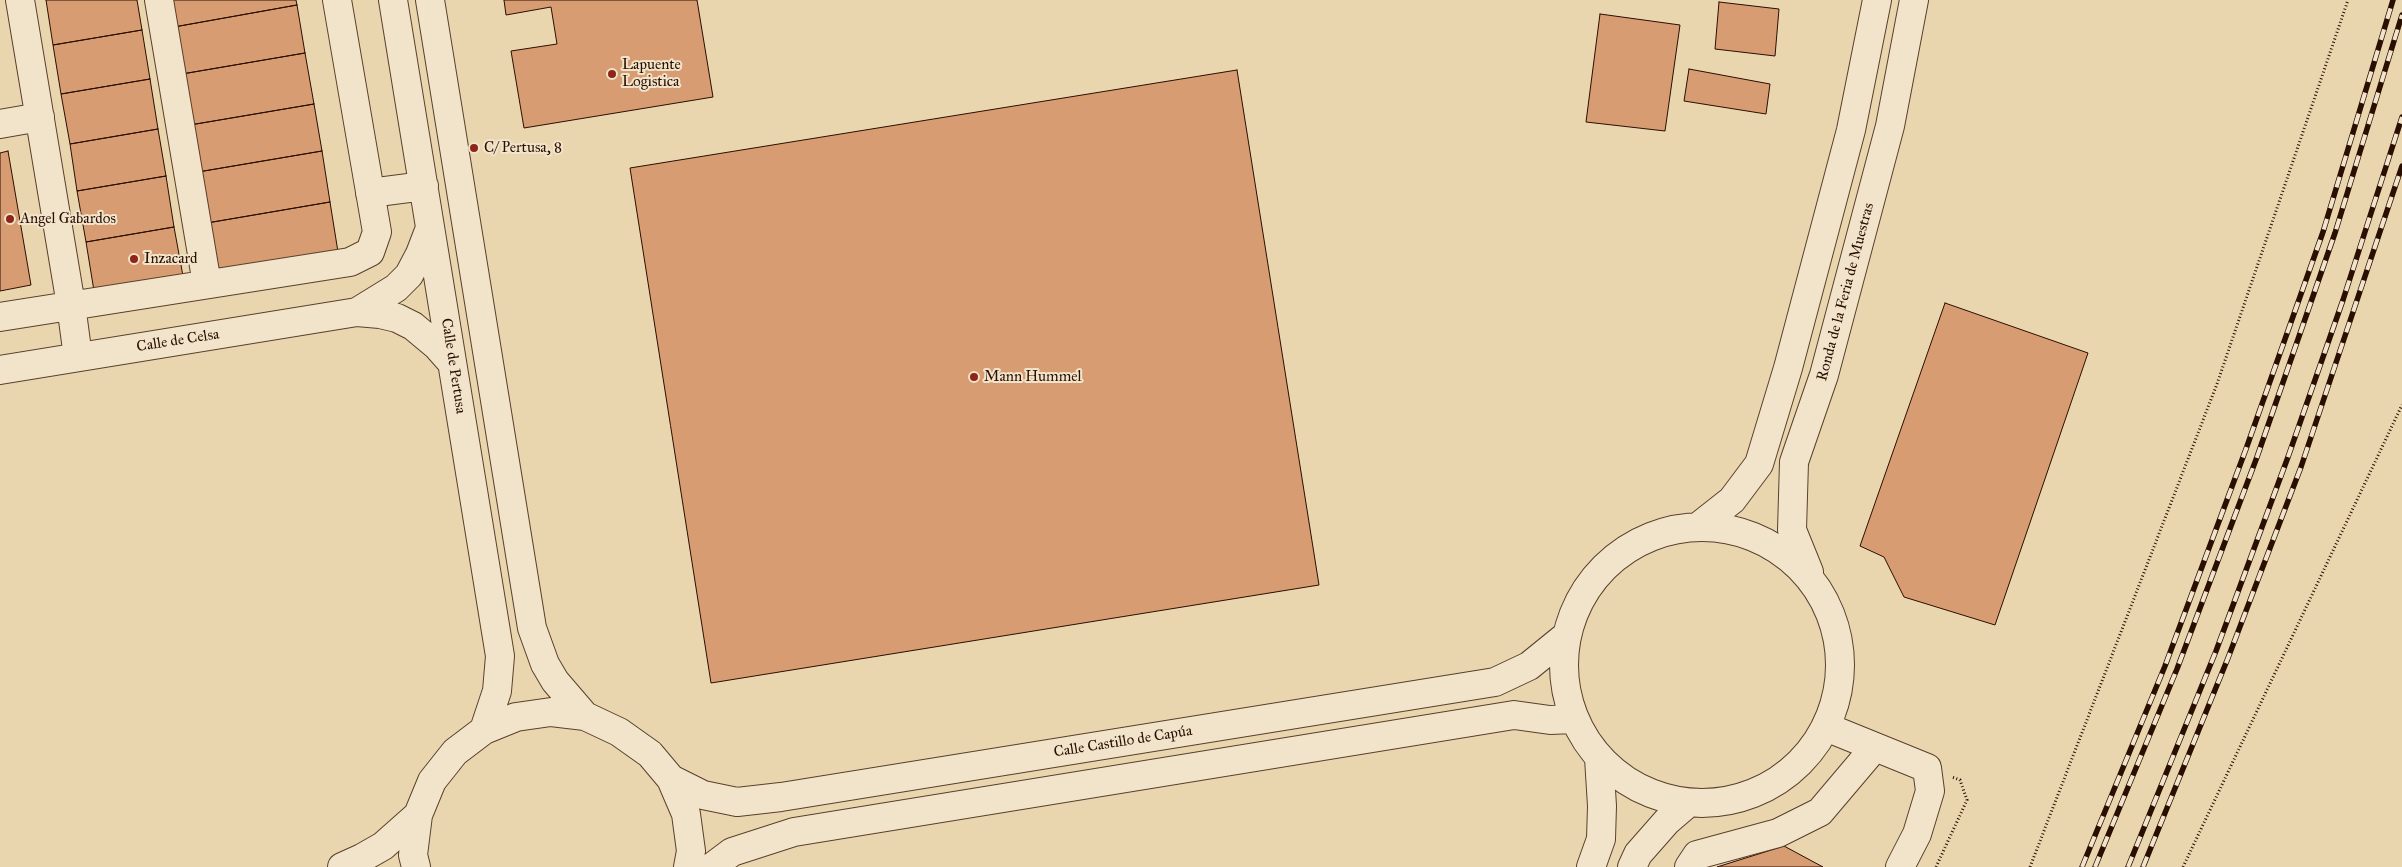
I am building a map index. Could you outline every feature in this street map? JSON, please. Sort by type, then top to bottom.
[{"type":"street","points":[[20,0],[78,357]]},
{"type":"street","points":[[159,0],[208,284]]},
{"type":"street","points":[[0,317],[350,262],[370,252],[377,232],[337,0]]},
{"type":"street","name":"Calle de Pertusa","points":[[393,0],[500,656],[497,691],[484,730]]},
{"type":"street","points":[[430,0],[532,628],[537,646],[550,672],[586,716]]},
{"type":"street","name":"Ronda de la Feria de Muestras","points":[[1699,526],[1732,500],[1759,464],[1788,368],[1851,130],[1876,0]]},
{"type":"street","name":"Ronda de la Feria de Muestras","points":[[1812,580],[1781,550],[1742,532],[1699,526],[1662,532],[1628,548],[1600,571],[1579,602],[1566,636],[1563,661],[1565,686],[1574,719],[1599,758],[1624,780],[1655,795],[1688,803],[1721,802],[1746,795],[1783,777],[1807,754],[1826,727],[1838,690],[1840,652],[1831,614],[1812,580],[1792,530],[1794,462],[1824,375],[1888,136],[1914,0]]},
{"type":"street","points":[[0,124],[40,118]]},
{"type":"street","points":[[370,193],[424,186]]},
{"type":"street","name":"Calle de Celsa","points":[[357,312],[396,288],[409,275],[420,254],[430,227]]},
{"type":"street","name":"Calle de Celsa","points":[[0,370],[357,312],[380,314],[413,326],[431,340],[452,363]]},
{"type":"street","name":"Calle Castillo de Capúa","points":[[671,779],[703,795],[737,802],[840,787],[1495,682],[1529,666],[1566,636]]},
{"type":"street","points":[[416,867],[414,855],[418,815],[432,781],[455,752],[484,730],[516,717],[551,712],[586,716],[619,732],[650,754],[671,779],[686,814],[691,851],[688,867]]},
{"type":"street","points":[[712,867],[732,852],[794,832],[1514,715],[1550,720],[1574,719]]},
{"type":"street","points":[[1826,727],[1927,768],[1930,791],[1917,834],[1900,867]]},
{"type":"street","points":[[1689,867],[1697,855],[1778,833],[1820,812],[1876,747]]},
{"type":"street","name":"Ronda de la Feria de Muestras","points":[[1590,867],[1601,839],[1602,806],[1599,758]]},
{"type":"street","points":[[1632,867],[1638,854],[1667,821],[1688,803]]},
{"type":"street","points":[[342,867],[383,846],[418,815]]},
{"type":"path","points":[[2030,867],[2217,384],[2348,0]]},
{"type":"path","points":[[2183,867],[2402,405]]},
{"type":"building","points":[[46,0],[137,0],[142,30],[53,45]]},
{"type":"building","points":[[169,0],[296,0],[297,5],[174,27]]},
{"type":"building","name":"Lapuente Logistica","points":[[504,0],[697,0],[713,97],[524,128],[511,51],[557,44],[551,7],[506,15]]},
{"type":"building","points":[[1719,2],[1779,9],[1775,56],[1715,49]]},
{"type":"building","points":[[297,5],[305,53],[182,74],[174,27]]},
{"type":"building","points":[[1600,14],[1680,25],[1665,131],[1586,122]]},
{"type":"building","points":[[142,30],[150,79],[61,94],[53,45]]},
{"type":"building","points":[[305,53],[314,104],[190,125],[182,74]]},
{"type":"building","points":[[1689,69],[1770,84],[1766,114],[1684,101]]},
{"type":"building","name":"Mann Hummel","points":[[1237,70],[1319,585],[711,683],[630,168]]},
{"type":"building","points":[[150,79],[158,129],[70,144],[61,94]]},
{"type":"building","points":[[314,104],[322,151],[198,172],[190,125]]},
{"type":"building","points":[[158,129],[166,176],[77,191],[70,144]]},
{"type":"building","name":"Angel Gabardos","points":[[8,151],[31,285],[0,291],[0,153]]},
{"type":"building","points":[[322,151],[330,202],[207,223],[198,172]]},
{"type":"building","points":[[166,176],[174,227],[86,242],[77,191]]},
{"type":"building","points":[[330,202],[338,252],[215,273],[207,223]]},
{"type":"building","name":"Inzacard","points":[[174,227],[183,276],[94,291],[86,242]]},
{"type":"building","points":[[1945,303],[2088,353],[1995,625],[1904,597],[1884,557],[1860,546]]},
{"type":"building","points":[[1784,846],[1823,867],[1717,867]]},
{"type":"railway","points":[[2082,867],[2165,666],[2246,449],[2323,232],[2393,0]]},
{"type":"railway","points":[[2095,867],[2177,669],[2257,457],[2335,233],[2402,15]]},
{"type":"railway","points":[[2128,867],[2216,651],[2288,457],[2343,300],[2402,117]]},
{"type":"railway","points":[[2143,867],[2228,658],[2301,467],[2402,166]]},
{"type":"place","name":"Lapuente Logistica","points":[[612,74]]},
{"type":"place","name":"C/ Pertusa, 8","points":[[474,148]]},
{"type":"place","name":"Angel Gabardos","points":[[10,219]]},
{"type":"place","name":"Inzacard","points":[[134,259]]},
{"type":"place","name":"Mann Hummel","points":[[974,377]]}]
